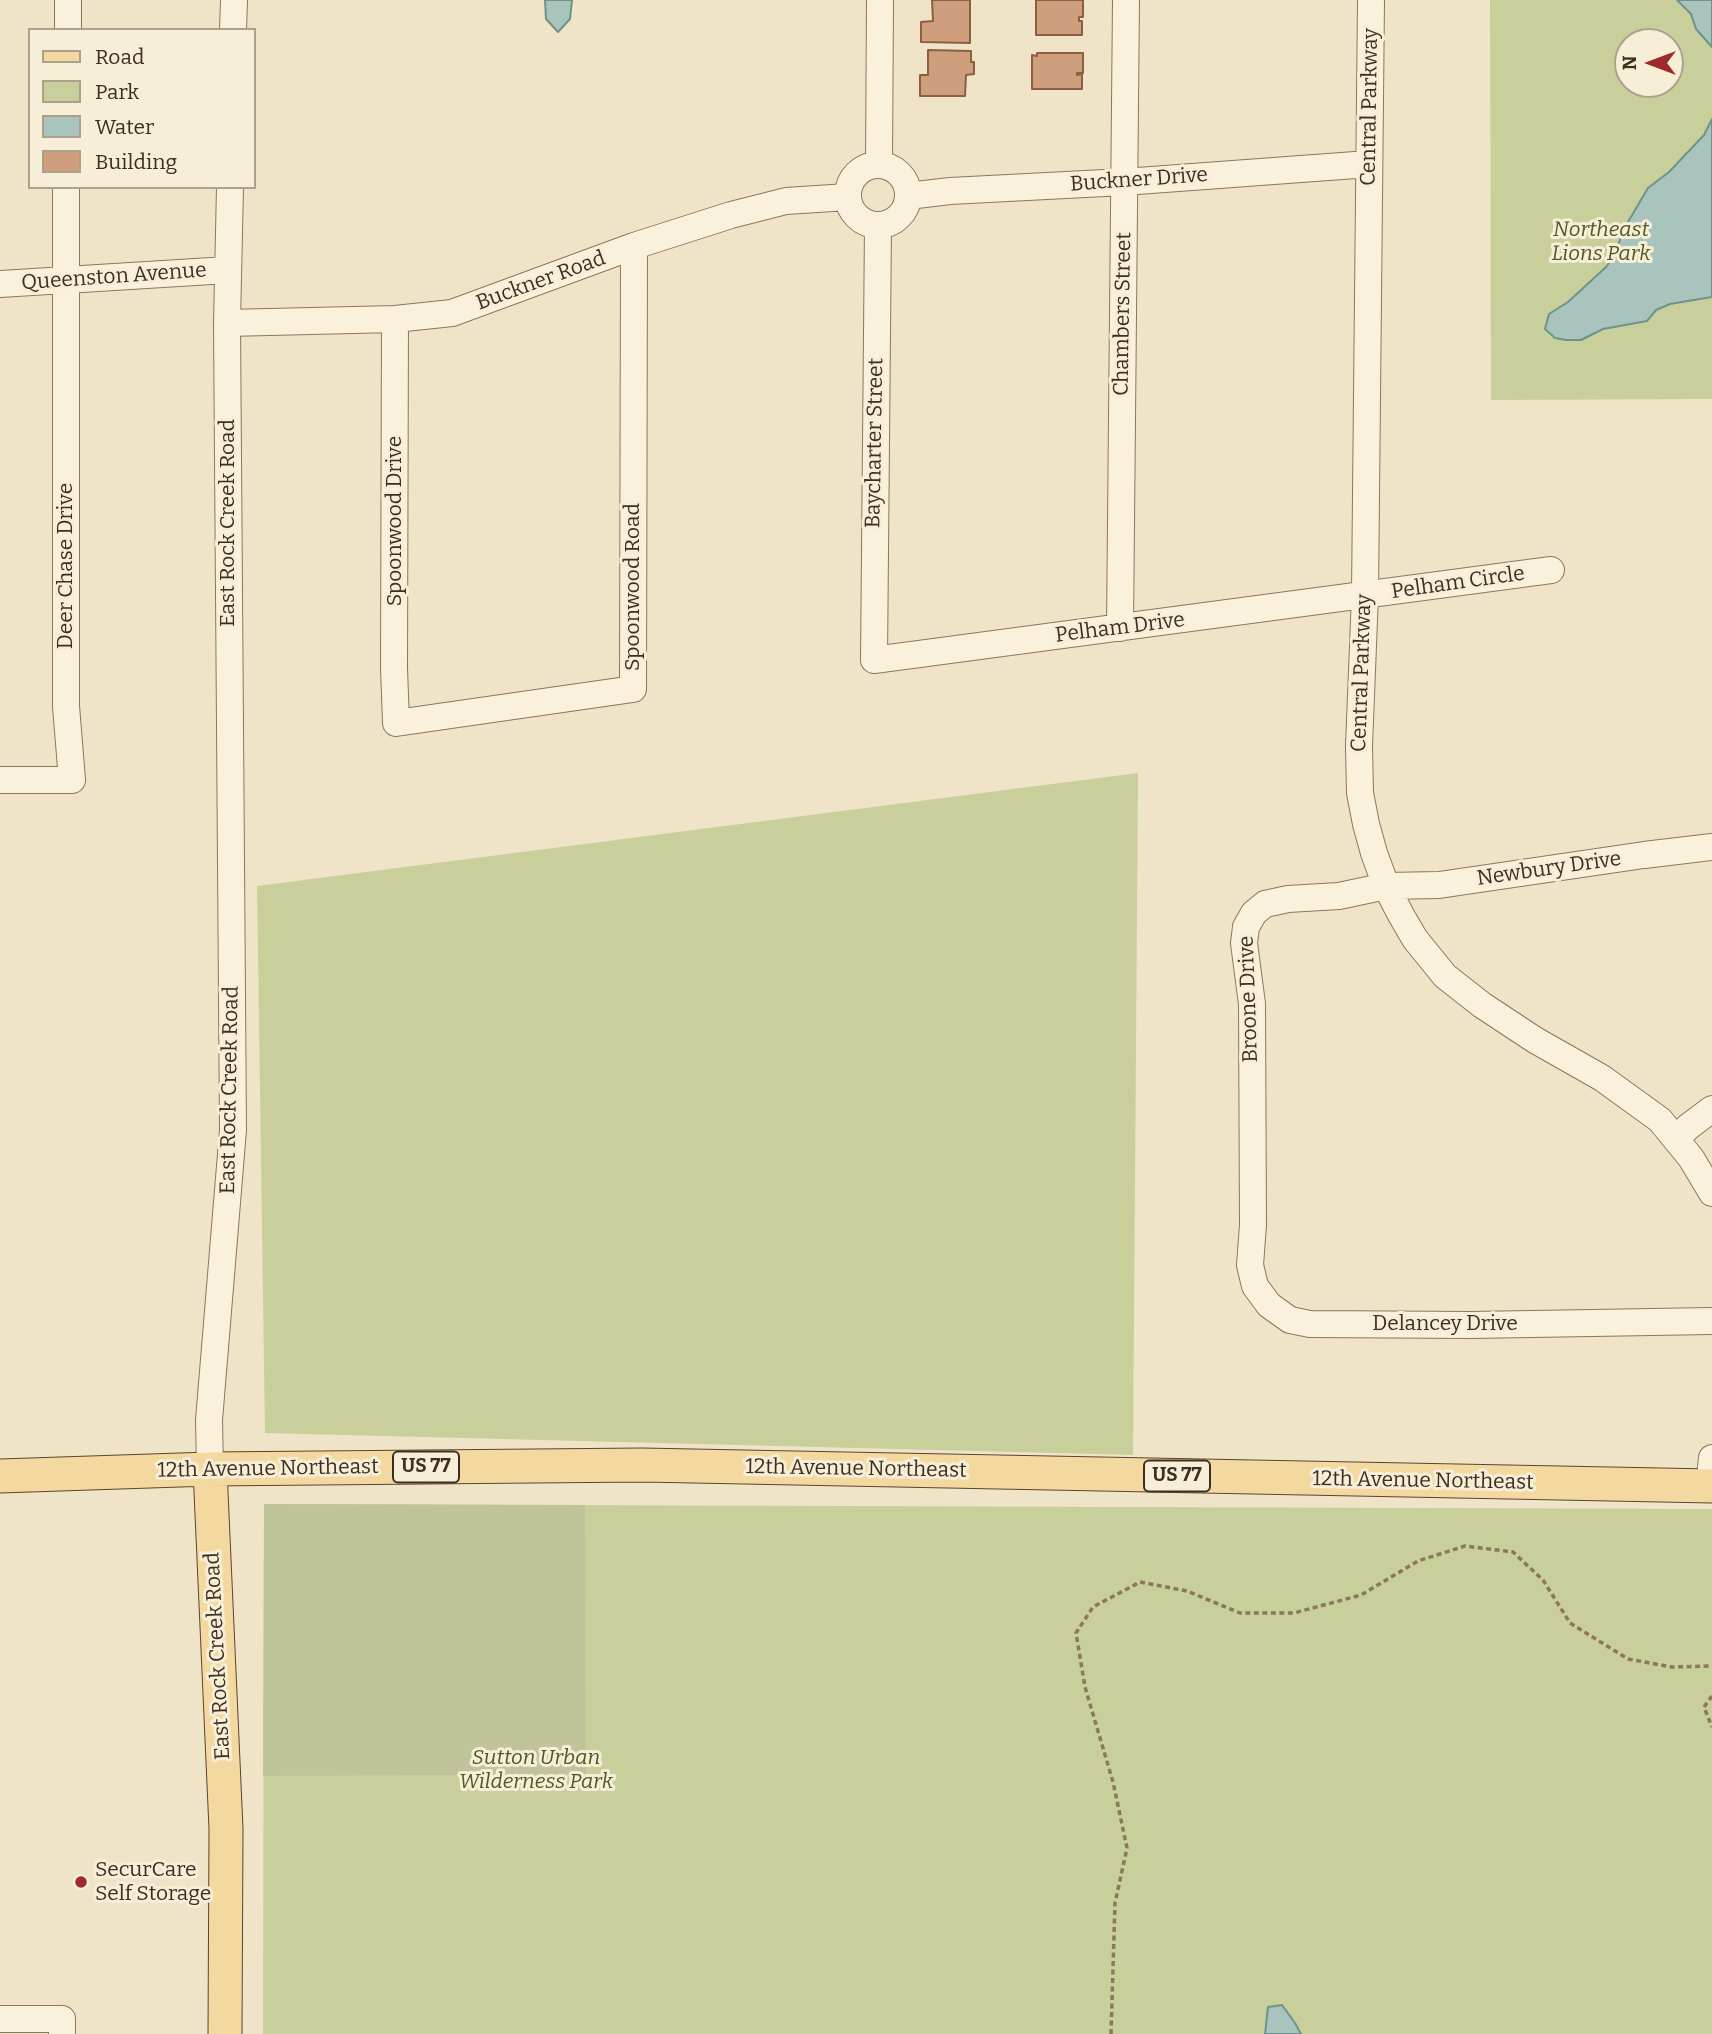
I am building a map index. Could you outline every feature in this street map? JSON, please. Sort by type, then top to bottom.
[{"type":"main road","name":"12th Avenue Northeast","points":[[0,1476],[210,1469],[642,1465],[1711,1477]]},
{"type":"main road","name":"East Rock Creek Road","points":[[210,1469],[226,1829],[225,2034]]},
{"type":"street","points":[[68,0],[68,28]]},
{"type":"street","points":[[233,28],[234,0]]},
{"type":"street","points":[[880,0],[880,164]]},
{"type":"street","name":"Chambers Street","points":[[1120,628],[1126,0]]},
{"type":"street","name":"Central Parkway","points":[[1371,0],[1365,595],[1359,746],[1360,793],[1374,853],[1387,886],[1415,939],[1445,976],[1482,1005],[1636,1101],[1660,1120],[1677,1138],[1704,1176],[1712,1193]]},
{"type":"street","points":[[880,164],[892,167],[900,173],[906,182],[908,196],[905,209],[898,217],[878,225],[867,223],[852,210],[848,197],[849,185],[854,176],[865,167],[880,164]]},
{"type":"street","name":"Buckner Drive","points":[[908,196],[1369,164]]},
{"type":"street","points":[[66,189],[66,280]]},
{"type":"street","name":"East Rock Creek Road","points":[[210,1469],[209,1420],[233,1130],[226,323],[230,189]]},
{"type":"street","name":"Buckner Road","points":[[226,323],[395,319],[452,313],[634,246],[731,215],[786,201],[848,197]]},
{"type":"street","name":"Baycharter Street","points":[[874,660],[878,225]]},
{"type":"street","name":"Spoonwood Road","points":[[396,723],[633,689],[634,246]]},
{"type":"street","name":"Queenston Avenue","points":[[0,284],[228,270]]},
{"type":"street","name":"Deer Chase Drive","points":[[0,780],[72,780],[65,706],[66,280]]},
{"type":"street","name":"Spoonwood Drive","points":[[395,319],[396,723]]},
{"type":"street","name":"Pelham Circle","points":[[1365,595],[1551,570]]},
{"type":"street","name":"Pelham Drive","points":[[874,660],[1365,595]]},
{"type":"street","name":"Newbury Drive","points":[[1387,886],[1439,885],[1712,847]]},
{"type":"street","name":"Broone Drive","points":[[1253,1225],[1252,1004],[1244,943],[1246,927],[1254,913],[1265,904],[1288,899],[1339,896],[1387,886]]},
{"type":"street","points":[[1677,1138],[1712,1109]]},
{"type":"street","name":"Delancey Drive","points":[[1253,1225],[1250,1265],[1255,1286],[1269,1305],[1299,1323],[1471,1325],[1712,1321]]},
{"type":"street","points":[[0,2019],[62,2019],[62,2034]]},
{"type":"path","points":[[1111,2034],[1115,1903],[1127,1848],[1113,1782],[1085,1687],[1076,1633],[1093,1607],[1140,1581],[1187,1591],[1240,1612],[1294,1612],[1361,1595],[1418,1561],[1465,1546],[1513,1552],[1543,1580],[1570,1623],[1628,1659],[1672,1667],[1712,1666]]},
{"type":"path","points":[[1712,1696],[1704,1707],[1712,1727]]},
{"type":"green space","name":"Northeast Lions Park","points":[[1490,0],[1712,0],[1712,399],[1491,400]]},
{"type":"green space","points":[[1138,773],[1133,1455],[265,1433],[257,886]]},
{"type":"green space","name":"Sutton Urban Wilderness Park","points":[[264,1504],[1712,1509],[1712,2034],[263,2034]]},
{"type":"green space","points":[[264,1504],[585,1505],[586,1774],[263,1776]]},
{"type":"water","points":[[545,0],[572,0],[570,19],[558,32],[546,19]]},
{"type":"water","points":[[1677,0],[1712,0],[1712,47],[1696,29],[1691,14]]},
{"type":"water","points":[[1712,119],[1712,297],[1670,304],[1656,310],[1647,321],[1603,329],[1581,340],[1555,338],[1545,329],[1549,314],[1568,302],[1606,267],[1648,188],[1669,172],[1704,135]]},
{"type":"water","points":[[1282,2005],[1301,2034],[1265,2034],[1268,2007]]},
{"type":"building","points":[[932,0],[970,0],[970,43],[921,42],[921,22],[933,21]]},
{"type":"building","points":[[1036,0],[1083,0],[1083,17],[1079,17],[1079,21],[1082,21],[1082,35],[1036,35]]},
{"type":"building","points":[[928,50],[971,51],[974,74],[966,75],[965,96],[920,96],[920,75],[928,75]]},
{"type":"building","points":[[1037,53],[1083,53],[1083,73],[1077,73],[1082,74],[1082,89],[1032,89],[1032,55],[1037,56]]},
{"type":"place","name":"SecurCare Self Storage","points":[[81,1882]]}]
